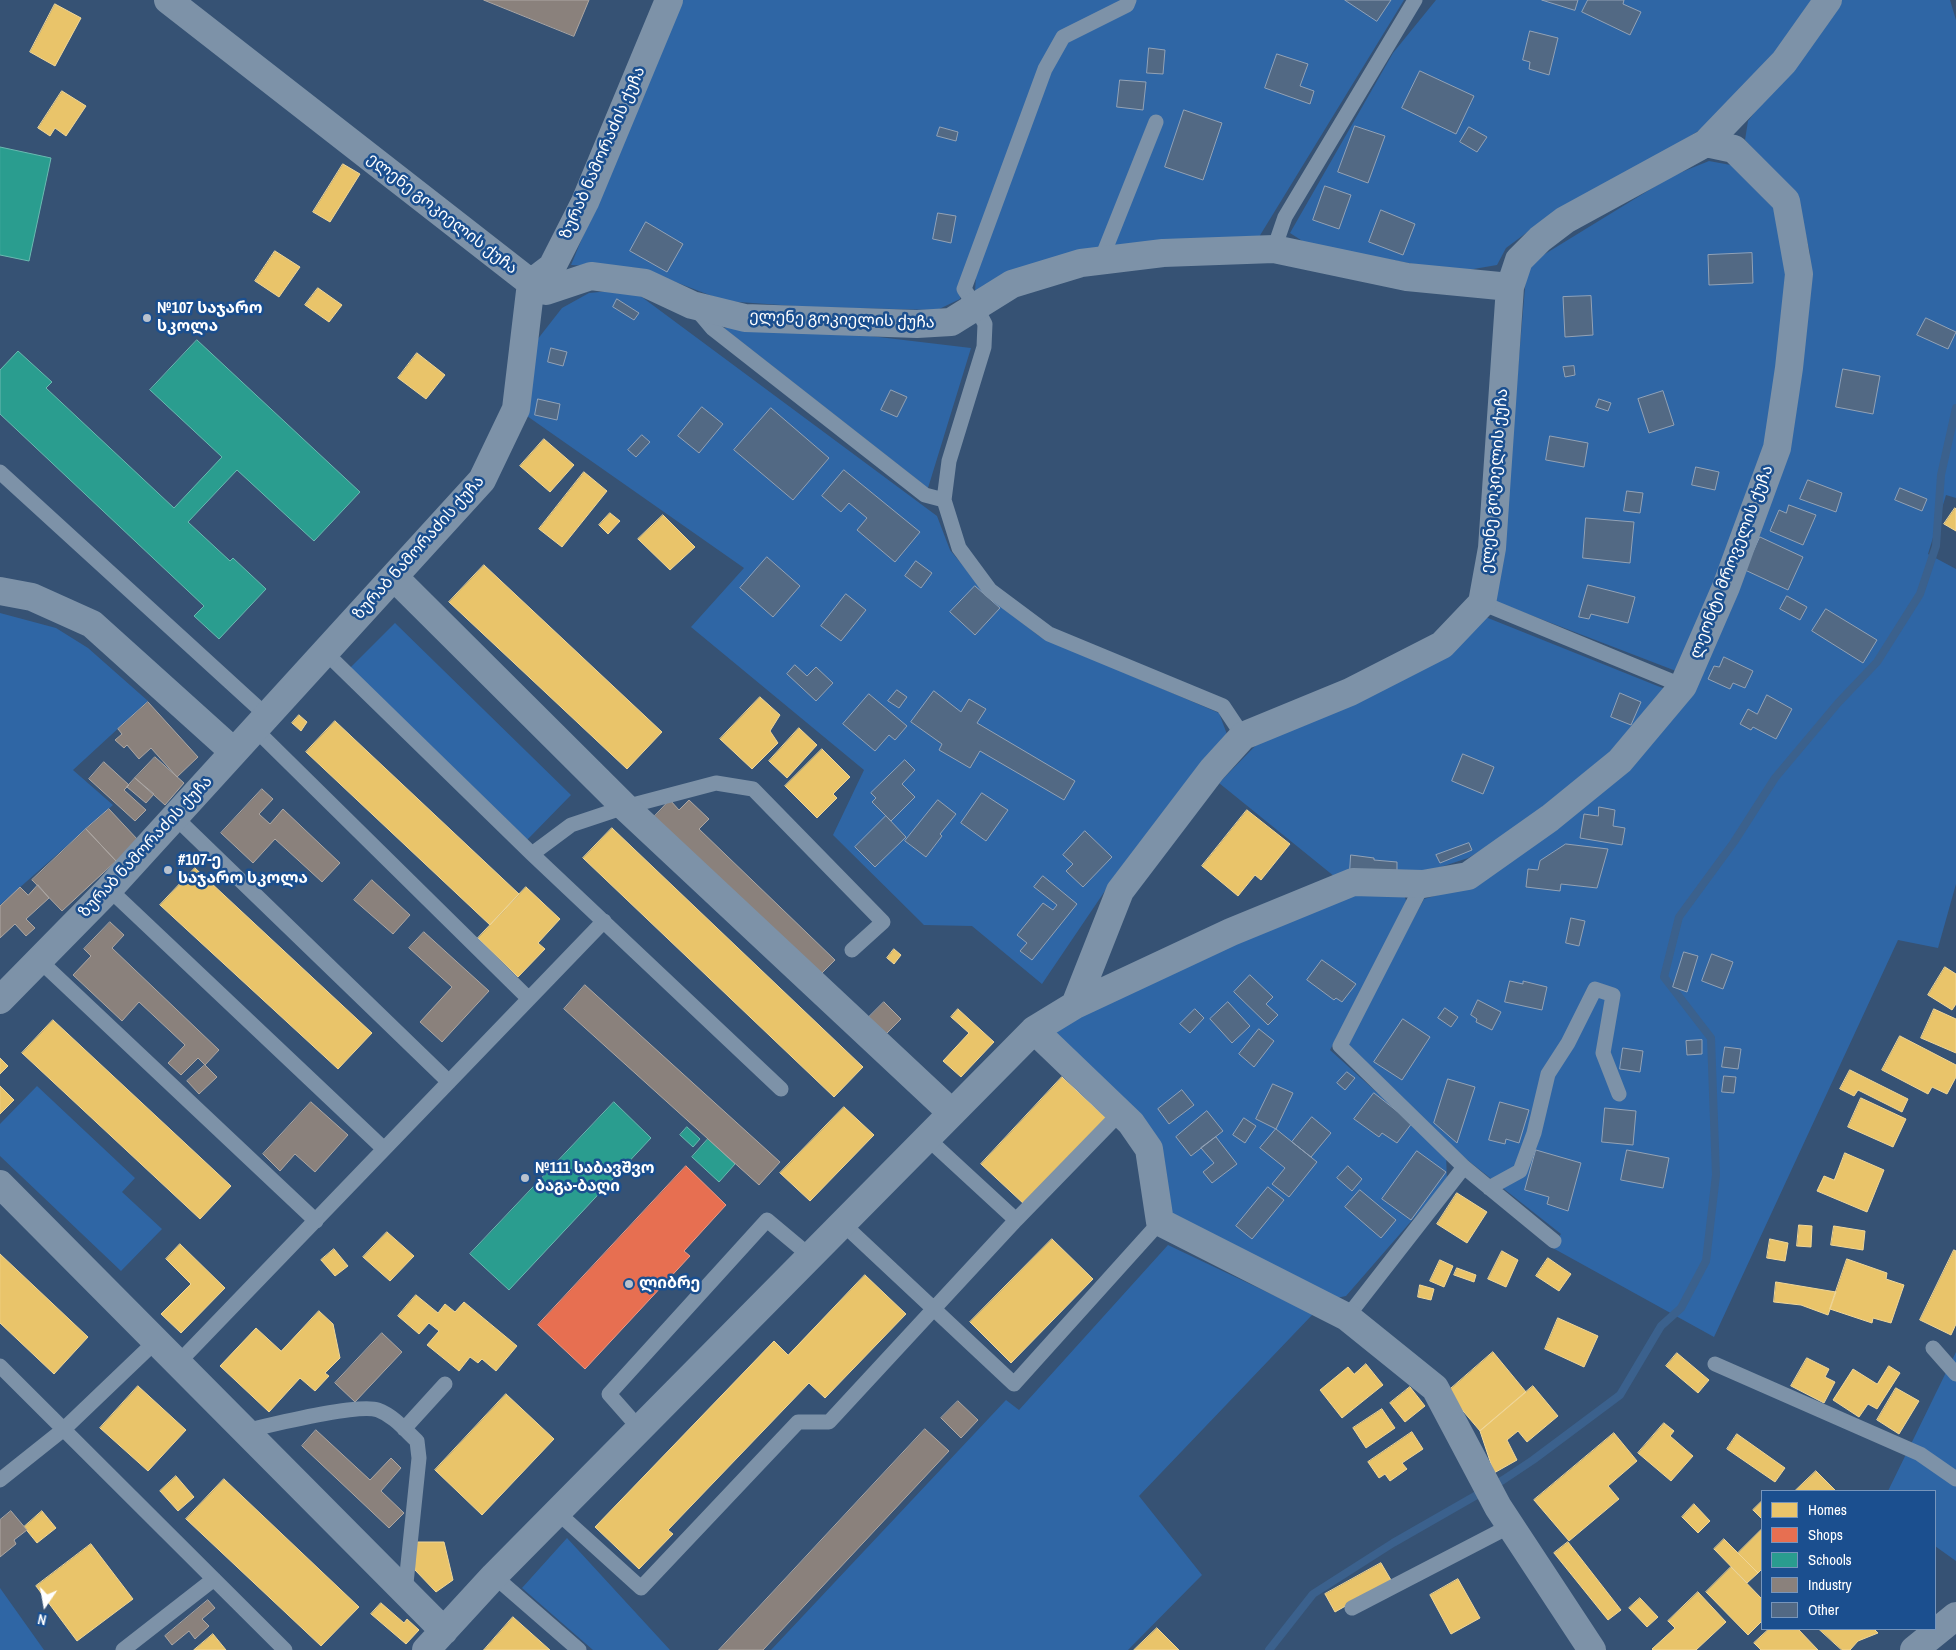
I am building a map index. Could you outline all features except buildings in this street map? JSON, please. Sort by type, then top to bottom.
[{"type":"street","name":"ელენე გოკიელის ქუჩა","points":[[168,0],[531,283],[546,291],[591,276],[645,283],[692,305],[745,318],[917,324],[951,322],[1012,284],[1081,263],[1163,253],[1274,249],[1407,277],[1510,287]]},
{"type":"street","name":"ზურაბ ნამორაძის ქუჩა","points":[[0,1000],[175,817],[482,480],[516,410],[531,283],[552,267],[585,202],[669,0]]},
{"type":"street","name":"ელენე გოკიელის ქუჩა","points":[[1482,603],[1492,548],[1510,287],[1519,260],[1540,239],[1565,220],[1706,143],[1784,62],[1828,0]]},
{"type":"street","name":"ლეონტი მროველის ქუჩა","points":[[439,1644],[494,1576],[1034,1030],[1075,1005],[1231,932],[1353,882],[1423,884],[1468,876],[1550,818],[1620,761],[1683,686],[1726,586],[1777,448],[1789,368],[1799,274],[1786,201],[1734,150],[1706,143]]},
{"type":"street","points":[[394,577],[625,808],[952,1113]]},
{"type":"street","points":[[0,591],[32,597],[92,624],[234,752]]},
{"type":"street","points":[[1075,1005],[1120,891],[1212,770],[1243,736],[1350,692],[1442,644],[1482,603]]},
{"type":"street","points":[[1034,1030],[1132,1123],[1149,1149],[1160,1222],[1347,1317],[1435,1388],[1504,1516],[1592,1650]]},
{"type":"street","points":[[0,1184],[406,1593],[439,1644]]},
{"type":"street","points":[[1914,1650],[1956,1616]]},
{"type":"lane","points":[[1129,0],[1128,5],[1063,37],[1045,69],[964,290],[985,324],[984,347],[949,461],[944,500],[959,548],[990,590],[1049,634],[1223,706],[1243,736]]},
{"type":"lane","points":[[1274,249],[1285,217],[1415,0]]},
{"type":"lane","points":[[1101,260],[1156,122]]},
{"type":"lane","points":[[692,305],[712,328],[925,495],[944,500]]},
{"type":"lane","points":[[0,472],[261,722],[529,999]]},
{"type":"lane","points":[[1482,603],[1683,686]]},
{"type":"lane","points":[[325,652],[532,854],[781,1089]]},
{"type":"lane","points":[[532,854],[571,825],[625,808],[716,783],[753,789],[883,922],[852,950]]},
{"type":"lane","points":[[175,817],[449,1082]]},
{"type":"lane","points":[[1423,884],[1340,1046],[1464,1167],[1554,1241]]},
{"type":"lane","points":[[109,888],[384,1149]]},
{"type":"lane","points":[[178,1363],[604,920]]},
{"type":"lane","points":[[39,960],[316,1221]]},
{"type":"lane","points":[[1489,1188],[1520,1172],[1534,1134],[1548,1074],[1568,1043],[1595,989],[1613,995],[1603,1053],[1619,1094]]},
{"type":"lane","points":[[557,1512],[641,1588],[798,1422],[830,1422],[933,1308],[1121,1112]]},
{"type":"lane","points":[[927,1138],[1016,1220]]},
{"type":"lane","points":[[1347,1317],[1464,1167]]},
{"type":"lane","points":[[640,1428],[609,1394],[767,1220],[810,1256]]},
{"type":"lane","points":[[842,1223],[1014,1384],[1160,1222]]},
{"type":"lane","points":[[0,1480],[64,1429],[156,1340]]},
{"type":"lane","points":[[1933,1348],[1956,1374]]},
{"type":"lane","points":[[1715,1364],[1920,1454],[1956,1479]]},
{"type":"lane","points":[[0,1366],[285,1650]]},
{"type":"lane","points":[[404,1429],[445,1384]]},
{"type":"lane","points":[[245,1430],[354,1409],[375,1409],[388,1414],[417,1441],[419,1458],[406,1593]]},
{"type":"lane","points":[[1352,1608],[1504,1516]]},
{"type":"lane","points":[[494,1576],[579,1650]]},
{"type":"lane","points":[[122,1650],[214,1579]]},
{"type":"shaded area","points":[[681,0],[1404,0],[1259,237],[975,293],[976,273],[962,274],[960,299],[937,310],[809,307],[725,301],[639,268],[571,265]]},
{"type":"shaded area","points":[[1436,0],[1819,0],[1719,118],[1647,163],[1557,210],[1506,248],[1497,265],[1456,272],[1307,244],[1290,233],[1393,53]]},
{"type":"shaded area","points":[[1840,0],[1950,0],[1956,20],[1956,498],[1946,495],[1928,554],[1956,569],[1956,884],[1938,948],[1898,940],[1714,1337],[1551,1247],[1561,1234],[1456,1151],[1347,1043],[1424,899],[1483,882],[1689,696],[1807,322],[1810,253],[1796,194],[1745,140],[1748,121]]},
{"type":"shaded area","points":[[1709,161],[1736,166],[1780,207],[1792,275],[1763,456],[1716,588],[1676,671],[1494,601],[1500,576],[1527,265],[1672,176]]},
{"type":"shaded area","points":[[631,289],[937,516],[950,550],[989,597],[1039,636],[1219,713],[1228,737],[1113,879],[1042,984],[972,926],[924,925],[833,835],[864,770],[691,627],[744,568],[527,416],[537,340],[562,308],[589,293]]},
{"type":"shaded area","points":[[724,328],[803,328],[971,348],[928,488]]},
{"type":"shaded area","points":[[0,613],[56,628],[88,648],[148,701],[73,770],[113,805],[0,905]]},
{"type":"shaded area","points":[[1483,616],[1665,689],[1566,802],[1468,858],[1410,877],[1340,881],[1219,783],[1258,743]]},
{"type":"shaded area","points":[[395,623],[571,795],[527,840],[350,668]]},
{"type":"shaded area","points":[[1401,887],[1407,903],[1330,1050],[1446,1155],[1447,1180],[1346,1296],[1327,1300],[1168,1217],[1153,1141],[1048,1032],[1344,891]]},
{"type":"shaded area","points":[[37,1086],[135,1178],[122,1192],[162,1229],[121,1271],[0,1156],[0,1124]]},
{"type":"shaded area","points":[[1168,1245],[1313,1314],[1139,1496],[1202,1575],[1128,1650],[771,1650],[1006,1400],[1019,1410]]},
{"type":"shaded area","points":[[1956,1352],[1956,1561],[1936,1547],[1936,1490],[1888,1490]]},
{"type":"shaded area","points":[[567,1538],[670,1650],[593,1650],[522,1588]]},
{"type":"shaded area","points":[[0,1588],[44,1650],[0,1650]]},
{"type":"waterway","points":[[1269,1650],[1313,1594],[1393,1543],[1503,1480],[1620,1395],[1661,1326],[1681,1308],[1706,1261],[1716,1175],[1711,1038],[1664,977],[1679,917],[1734,842],[1775,778],[1838,703],[1877,662],[1920,594],[1936,546],[1941,475],[1956,408]]},
{"type":"place","name":"№107 საჯარო სკოლა","points":[[147,318]]},
{"type":"place","name":"#107-ე საჯარო სკოლა","points":[[168,870]]},
{"type":"place","name":"№111 საბავშვო ბაგა-ბაღი","points":[[525,1178]]},
{"type":"place","name":"ლიბრე","points":[[629,1284]]}]
